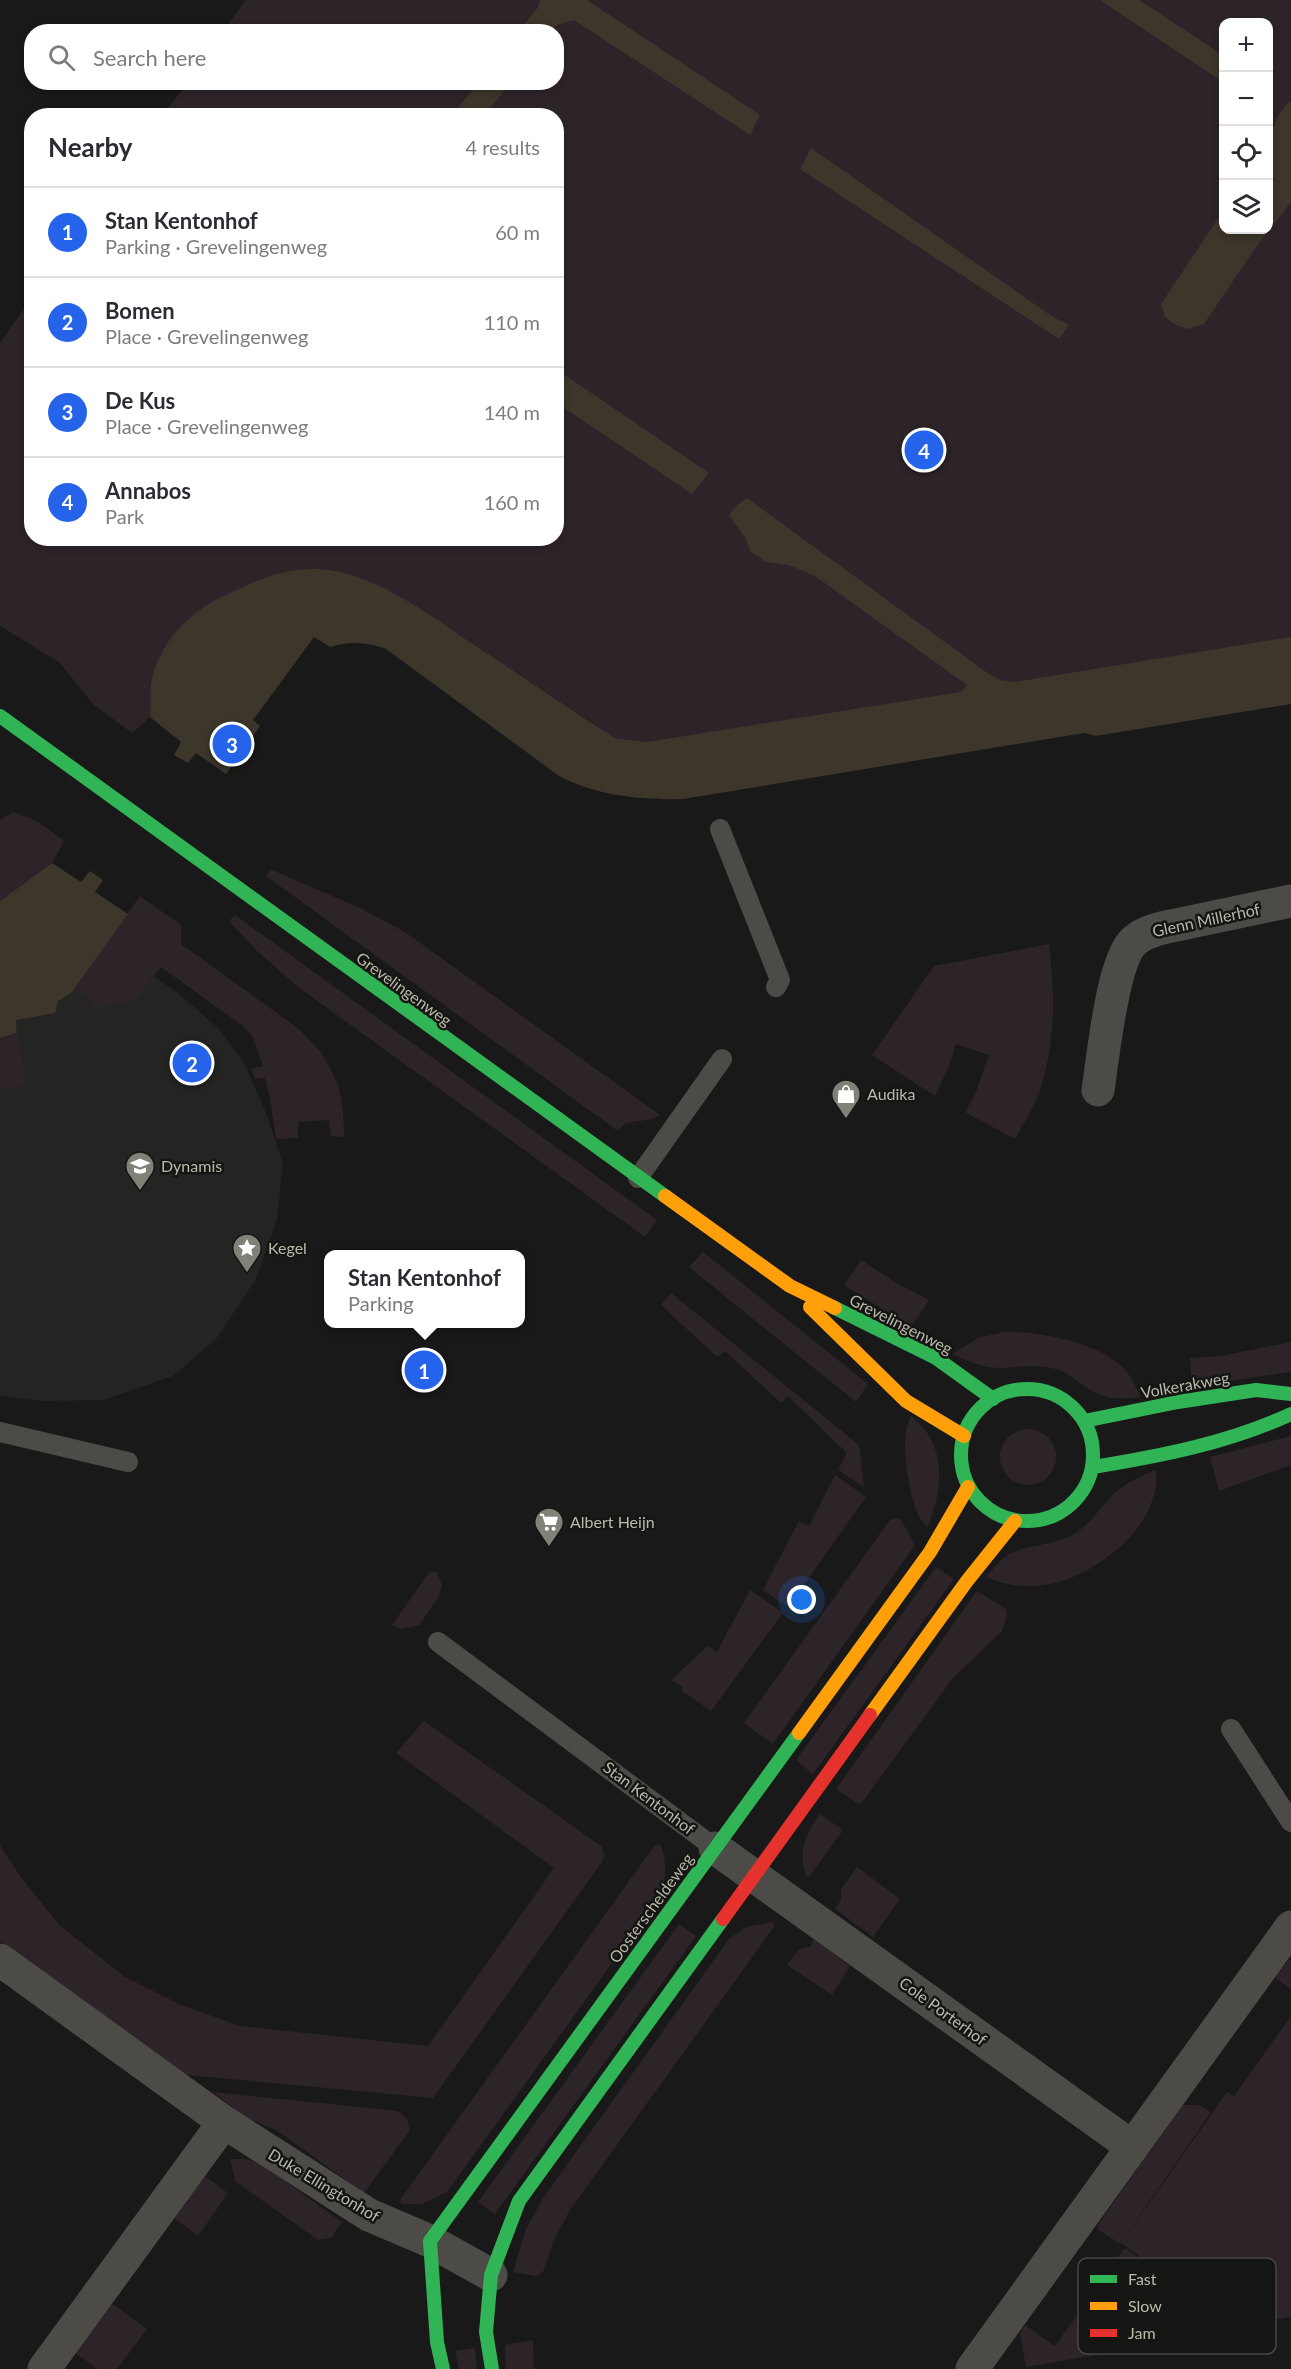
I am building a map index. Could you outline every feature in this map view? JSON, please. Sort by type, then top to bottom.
[{"type":"street","name":"Grevelingenweg","points":[[0,716],[790,1286],[936,1358],[993,1399]]},
{"type":"street","name":"Glenn Millerhof","points":[[1098,1090],[1117,974],[1132,942],[1144,933],[1162,928],[1291,901]]},
{"type":"street","name":"Grevelingenweg","points":[[790,1286],[906,1401],[964,1436]]},
{"type":"street","points":[[1017,1390],[1043,1391],[1067,1402],[1084,1421],[1093,1443],[1093,1467],[1078,1499],[1050,1519],[1015,1521],[988,1509],[968,1487],[961,1462],[964,1436],[975,1415],[993,1399],[1017,1390]]},
{"type":"street","name":"Volkerakweg","points":[[1084,1421],[1179,1402],[1256,1390],[1291,1394]]},
{"type":"street","points":[[1093,1467],[1165,1455],[1263,1428],[1291,1414]]},
{"type":"street","name":"Oosterscheldeweg","points":[[430,2241],[930,1552],[968,1487]]},
{"type":"street","points":[[492,2369],[486,2332],[491,2275],[519,2200],[755,1877],[967,1581],[1015,1521]]},
{"type":"street","name":"Cole Porterhof","points":[[715,1848],[1131,2146]]},
{"type":"street","points":[[972,2369],[1291,1927]]},
{"type":"street","name":"Duke Ellingtonhof","points":[[0,1960],[224,2122],[369,2215],[430,2241],[491,2275]]},
{"type":"street","points":[[44,2369],[224,2122]]},
{"type":"street","points":[[430,2241],[437,2342],[443,2369]]},
{"type":"lane","points":[[720,829],[780,980],[776,987]]},
{"type":"lane","points":[[638,1178],[723,1059]]},
{"type":"lane","points":[[0,1432],[128,1462]]},
{"type":"lane","name":"Stan Kentonhof","points":[[438,1642],[715,1848]]},
{"type":"lane","points":[[1231,1729],[1291,1822]]},
{"type":"shaded area","points":[[246,0],[1291,0],[1291,650],[658,752],[640,741],[615,738],[385,589],[151,706],[150,717],[132,733],[93,704],[59,662],[0,626],[0,343],[24,309],[24,546],[564,546],[564,108],[168,108],[182,90],[564,90],[564,24],[228,24]]},
{"type":"shaded area","points":[[540,0],[587,0],[760,115],[750,135],[574,20],[560,24],[525,24],[539,6]]},
{"type":"shaded area","points":[[1100,0],[1139,0],[1219,52],[1219,79]]},
{"type":"shaded area","points":[[472,90],[505,90],[490,108],[458,108]]},
{"type":"shaded area","points":[[1291,101],[1291,202],[1273,225],[1273,130],[1281,112]]},
{"type":"shaded area","points":[[811,148],[1053,317],[1069,325],[1059,339],[800,169]]},
{"type":"shaded area","points":[[1219,217],[1219,234],[1266,234],[1204,324],[1187,329],[1174,324],[1165,317],[1161,304]]},
{"type":"shaded area","points":[[564,374],[709,473],[692,494],[564,408]]},
{"type":"shaded area","points":[[747,498],[1000,680],[1015,682],[1291,637],[1291,704],[1096,736],[1084,733],[683,799],[651,799],[619,795],[589,788],[559,776],[386,649],[365,644],[351,643],[330,647],[314,637],[253,720],[260,726],[226,774],[196,753],[188,763],[174,755],[181,742],[150,717],[154,671],[166,646],[183,624],[206,606],[242,587],[278,574],[303,569],[339,572],[382,587],[424,611],[615,738],[647,742],[961,692],[967,685],[815,576],[789,565],[766,562],[750,551],[746,539],[729,515]]},
{"type":"shaded area","points":[[13,812],[37,821],[64,841],[52,863],[0,901],[0,820]]},
{"type":"shaded area","points":[[52,863],[81,882],[90,871],[103,880],[95,892],[128,914],[71,993],[58,1001],[55,1013],[16,1020],[17,1033],[0,1038],[0,901]]},
{"type":"shaded area","points":[[270,869],[360,908],[405,932],[660,1115],[653,1119],[625,1123],[618,1131],[266,876]]},
{"type":"shaded area","points":[[140,896],[181,925],[181,944],[299,1029],[322,1053],[338,1084],[343,1110],[344,1137],[331,1136],[329,1120],[298,1122],[298,1138],[276,1139],[265,1078],[255,1079],[251,1069],[263,1066],[252,1036],[243,1026],[161,967],[133,1002],[93,1008],[87,995],[72,991]]},
{"type":"shaded area","points":[[235,915],[657,1220],[645,1237],[298,987],[256,950],[229,921]]},
{"type":"shaded area","name":"Dynamis","points":[[106,943],[178,993],[218,1028],[244,1063],[265,1110],[283,1163],[277,1219],[256,1279],[216,1339],[173,1376],[103,1400],[42,1401],[0,1396],[0,1038],[17,1033],[16,1020],[55,1008],[57,1001],[92,963]]},
{"type":"shaded area","points":[[1049,944],[1053,1019],[1049,1055],[1039,1093],[1015,1139],[965,1112],[976,1092],[989,1055],[956,1044],[950,1064],[935,1096],[872,1055],[934,966]]},
{"type":"shaded area","points":[[17,1033],[26,1085],[0,1089],[0,1038]]},
{"type":"shaded area","points":[[703,1252],[868,1384],[856,1402],[689,1267]]},
{"type":"shaded area","points":[[861,1260],[898,1284],[929,1300],[911,1327],[844,1285]]},
{"type":"shaded area","points":[[671,1293],[859,1445],[864,1487],[838,1470],[847,1453],[788,1396],[781,1403],[725,1351],[717,1357],[661,1305]]},
{"type":"shaded area","points":[[1004,1332],[1049,1336],[1096,1350],[1124,1368],[1141,1397],[1104,1396],[1090,1390],[1066,1373],[1052,1368],[988,1367],[953,1354],[978,1338]]},
{"type":"shaded area","points":[[1291,1342],[1291,1372],[1192,1386],[1190,1358],[1220,1356]]},
{"type":"shaded area","points":[[911,1416],[923,1427],[937,1453],[939,1482],[928,1527],[917,1513],[908,1476],[905,1440]]},
{"type":"shaded area","points":[[1022,1429],[1034,1429],[1044,1433],[1052,1441],[1056,1457],[1052,1473],[1044,1481],[1034,1485],[1022,1485],[1012,1481],[1004,1473],[1000,1463],[1000,1451],[1004,1441],[1012,1433]]},
{"type":"shaded area","points":[[1291,1436],[1291,1465],[1219,1491],[1210,1457]]},
{"type":"shaded area","points":[[1156,1470],[1155,1489],[1140,1525],[1127,1541],[1094,1566],[1059,1582],[1041,1586],[1013,1585],[986,1577],[1009,1554],[1024,1548],[1058,1541],[1074,1534],[1086,1525],[1121,1488]]},
{"type":"shaded area","points":[[835,1475],[866,1497],[788,1607],[763,1590],[799,1521],[809,1526]]},
{"type":"shaded area","points":[[896,1518],[901,1520],[915,1545],[773,1744],[744,1723],[890,1520]]},
{"type":"shaded area","points":[[936,1567],[954,1579],[813,1774],[796,1760]]},
{"type":"shaded area","points":[[430,1571],[436,1572],[442,1585],[438,1598],[419,1625],[401,1629],[392,1625]]},
{"type":"shaded area","points":[[750,1590],[783,1613],[711,1711],[681,1690],[683,1687],[671,1680],[708,1646],[717,1652]]},
{"type":"shaded area","points":[[977,1591],[1006,1609],[1007,1615],[1002,1631],[953,1678],[860,1805],[836,1789]]},
{"type":"shaded area","points":[[424,1721],[601,1846],[605,1855],[433,2098],[187,2075],[0,1941],[0,1845],[20,1876],[59,1925],[125,1977],[181,2005],[240,2026],[428,2046],[554,1868],[396,1753]]},
{"type":"shaded area","points":[[820,1814],[843,1830],[809,1877],[806,1877],[803,1859],[804,1844]]},
{"type":"shaded area","points":[[660,1844],[665,1863],[662,1894],[447,2192],[422,2204],[402,2204],[400,2200],[655,1845]]},
{"type":"shaded area","points":[[857,1867],[900,1899],[873,1937],[835,1909],[841,1900],[841,1889]]},
{"type":"shaded area","points":[[773,1922],[774,1927],[570,2210],[555,2238],[543,2272],[536,2276],[513,2272],[526,2229],[543,2198],[729,1939],[746,1927]]},
{"type":"shaded area","points":[[679,1924],[696,1936],[495,2214],[478,2202]]},
{"type":"shaded area","points":[[814,1939],[850,1966],[832,1995],[787,1965],[799,1949],[810,1947]]},
{"type":"shaded area","points":[[1291,1960],[1291,1989],[1275,1978]]},
{"type":"shaded area","points":[[1291,2016],[1291,2317],[1276,2320],[1276,2258],[1142,2258],[1121,2243],[1227,2092],[1234,2096]]},
{"type":"shaded area","points":[[213,2092],[398,2111],[407,2119],[410,2130],[364,2193],[278,2131],[245,2117]]},
{"type":"shaded area","points":[[1183,2105],[1199,2105],[1211,2112],[1120,2244],[1098,2229],[1099,2223]]},
{"type":"shaded area","points":[[230,2159],[245,2159],[259,2163],[342,2222],[331,2238],[318,2240],[235,2181]]},
{"type":"shaded area","points":[[203,2175],[228,2193],[198,2236],[174,2218]]},
{"type":"shaded area","points":[[1125,2248],[1139,2258],[1118,2258]]},
{"type":"shaded area","points":[[111,2305],[147,2329],[117,2369],[98,2369],[75,2353]]},
{"type":"shaded area","points":[[1078,2314],[1078,2354],[1101,2354],[1026,2367],[1020,2333],[1025,2325],[1055,2346]]},
{"type":"shaded area","points":[[533,2340],[534,2369],[506,2369],[505,2345]]},
{"type":"shaded area","points":[[475,2348],[477,2369],[459,2369],[455,2351]]},
{"type":"traffic: fast","points":[[0,716],[665,1196]]},
{"type":"traffic: fast","points":[[835,1308],[936,1358],[993,1399]]},
{"type":"traffic: fast","points":[[1027,1389],[1052,1394],[1073,1409],[1088,1430],[1093,1455],[1088,1480],[1073,1501],[1052,1516],[1027,1521],[1002,1516],[981,1501],[966,1480],[961,1455],[966,1430],[981,1409],[1002,1394],[1027,1389]]},
{"type":"traffic: fast","points":[[1084,1421],[1178,1402],[1256,1390],[1291,1394]]},
{"type":"traffic: fast","points":[[1093,1467],[1219,1441],[1291,1414]]},
{"type":"traffic: fast","points":[[443,2369],[437,2342],[430,2241],[799,1733]]},
{"type":"traffic: fast","points":[[492,2369],[486,2332],[491,2275],[519,2201],[723,1919]]},
{"type":"traffic: slow","points":[[665,1196],[790,1286],[835,1308]]},
{"type":"traffic: slow","points":[[810,1307],[906,1401],[964,1436]]},
{"type":"traffic: slow","points":[[799,1733],[930,1552],[968,1487]]},
{"type":"traffic: slow","points":[[870,1715],[967,1581],[1015,1521]]},
{"type":"traffic: jam","points":[[723,1919],[870,1715]]},
{"type":"place","name":"Annabos","points":[[924,450]]},
{"type":"place","name":"De Kus","points":[[232,744]]},
{"type":"place","name":"Bomen","points":[[192,1063]]},
{"type":"place","name":"Audika","points":[[846,1120]]},
{"type":"place","name":"Dynamis","points":[[140,1192]]},
{"type":"place","name":"Kegel","points":[[247,1274]]},
{"type":"place","name":"Stan Kentonhof","points":[[424,1370]]},
{"type":"place","name":"Albert Heijn","points":[[549,1548]]}]
